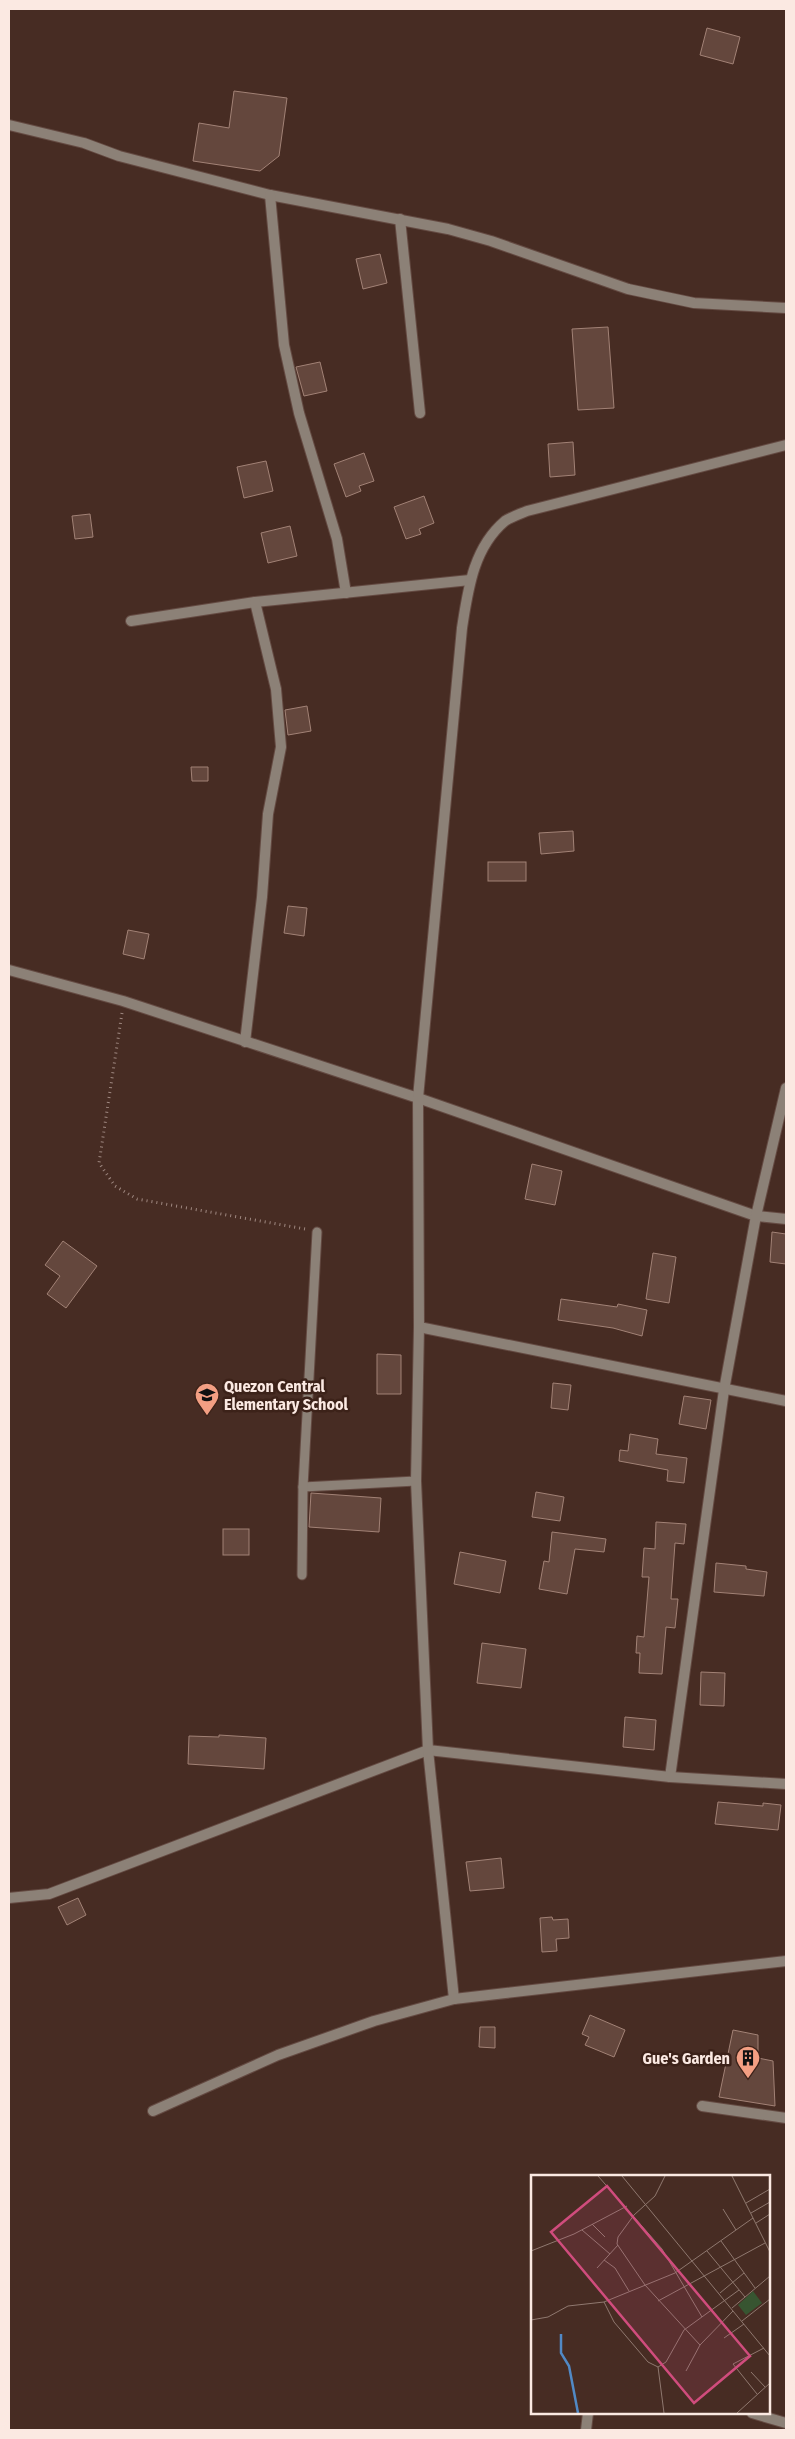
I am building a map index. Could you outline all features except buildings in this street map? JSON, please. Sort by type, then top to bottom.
[{"type":"street","points":[[9,125],[84,143],[119,156],[270,195],[400,219],[491,241],[628,289],[694,303],[786,308]]},
{"type":"street","points":[[270,195],[284,345],[299,413],[335,530],[346,592]]},
{"type":"street","points":[[400,219],[420,413]]},
{"type":"street","points":[[454,1999],[428,1750],[416,1481],[419,1327],[418,1098],[462,628],[470,580],[475,565],[488,540],[506,521],[527,511],[786,446]]},
{"type":"street","points":[[131,621],[255,602],[470,580]]},
{"type":"street","points":[[245,1042],[262,897],[268,814],[281,747],[276,689],[255,602]]},
{"type":"street","points":[[9,970],[123,1002],[418,1098],[756,1216],[786,1219]]},
{"type":"street","points":[[670,1777],[724,1390],[756,1216],[786,1088]]},
{"type":"street","points":[[419,1327],[786,1401]]},
{"type":"street","points":[[9,1898],[49,1894],[428,1750],[670,1777],[786,1784]]},
{"type":"street","points":[[153,2111],[278,2055],[374,2021],[454,1999],[786,1961]]},
{"type":"street","points":[[702,2106],[786,2118]]},
{"type":"street","points":[[586,2430],[588,2414]]},
{"type":"street","points":[[755,2414],[786,2423]]},
{"type":"lane","points":[[302,1575],[303,1486],[318,1232]]},
{"type":"lane","points":[[303,1486],[416,1481]]},
{"type":"path","points":[[123,1002],[99,1163],[114,1186],[137,1199],[318,1232]]},
{"type":"place","name":"Quezon Central Elementary School","points":[[207,1416]]},
{"type":"place","name":"Gue's Garden","points":[[748,2079]]}]
